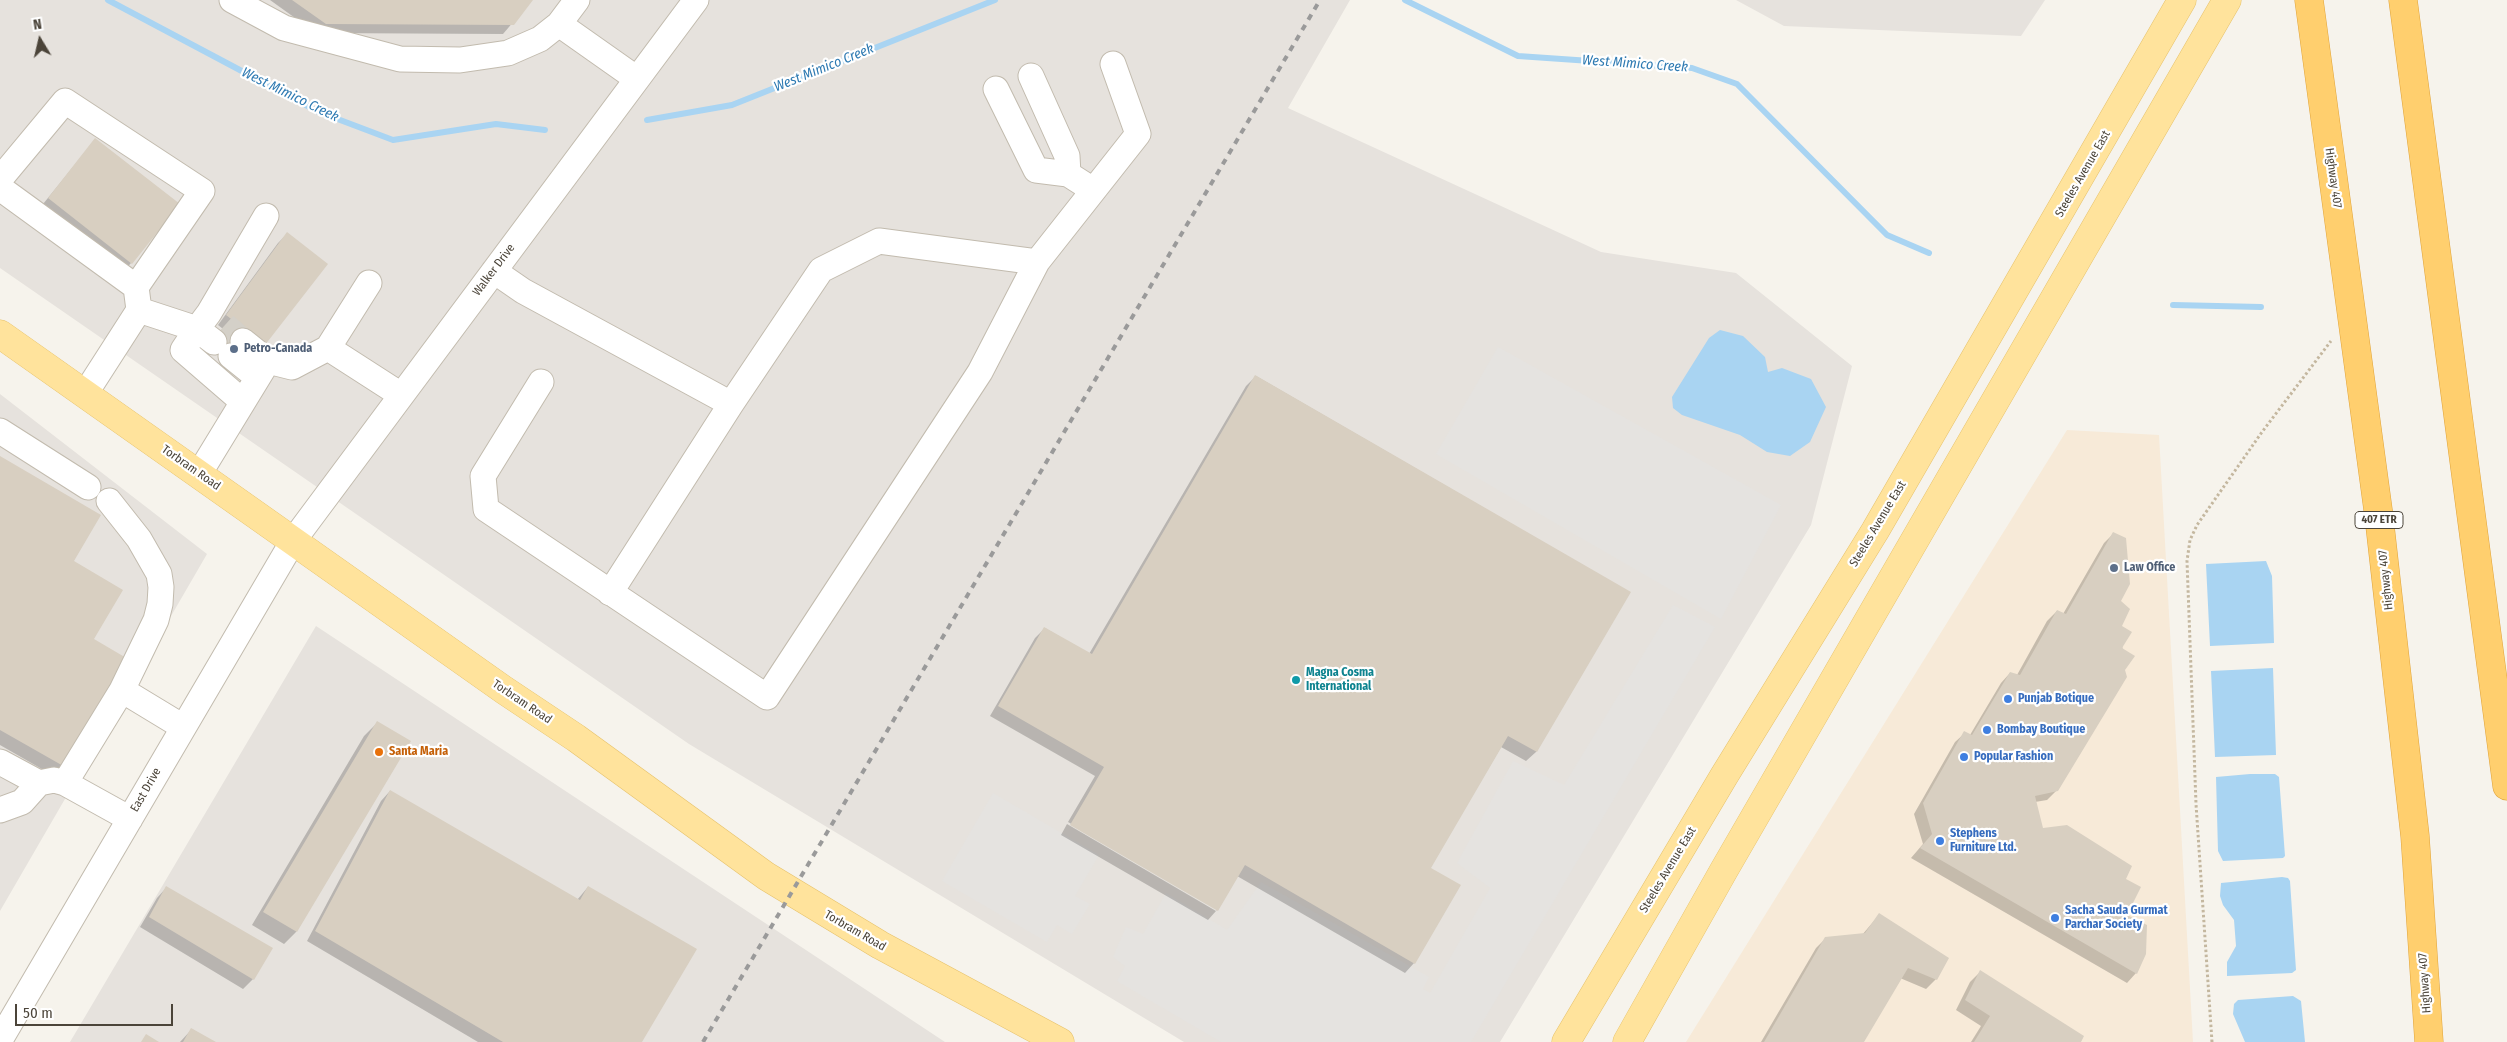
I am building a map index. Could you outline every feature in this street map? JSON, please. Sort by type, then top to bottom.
[{"type":"highway","name":"Highway 407","points":[[2310,0],[2379,517],[2415,836],[2429,1042]]},
{"type":"highway","points":[[2403,0],[2507,786]]},
{"type":"main road","name":"Steeles Avenue East","points":[[1566,1042],[1724,776],[1875,531],[2182,0]]},
{"type":"main road","points":[[1628,1042],[1724,870],[2227,0]]},
{"type":"main road","name":"Torbram Road","points":[[0,334],[576,738],[766,876],[880,945],[1060,1042]]},
{"type":"street","points":[[232,0],[284,28],[400,59],[460,60],[508,53],[540,39],[560,24],[577,0]]},
{"type":"street","name":"Walker Drive","points":[[293,541],[696,0]]},
{"type":"street","points":[[560,24],[637,79]]},
{"type":"street","points":[[541,382],[483,476],[486,509],[767,697],[980,372],[1037,262],[1138,134],[1113,64]]},
{"type":"street","points":[[1031,76],[1067,156],[1068,174]]},
{"type":"street","points":[[996,89],[1036,170],[1068,174],[1093,190]]},
{"type":"street","points":[[0,179],[65,102],[202,191],[137,299],[85,394]]},
{"type":"street","points":[[0,188],[137,299],[220,334],[263,369],[292,367],[328,348],[369,283]]},
{"type":"street","points":[[242,401],[183,350],[220,334],[266,216]]},
{"type":"street","points":[[610,593],[731,404],[821,270],[879,241],[1037,262]]},
{"type":"street","points":[[494,270],[523,291],[731,404]]},
{"type":"street","points":[[328,348],[401,395]]},
{"type":"street","points":[[199,474],[263,369]]},
{"type":"street","points":[[0,431],[98,494],[123,516],[151,558],[159,574],[161,587],[156,620],[122,690],[65,783]]},
{"type":"street","name":"East Drive","points":[[0,1040],[293,541]]},
{"type":"street","points":[[122,690],[183,727]]},
{"type":"street","points":[[0,762],[38,783]]},
{"type":"street","points":[[0,810],[22,802],[38,783],[54,780],[65,783],[130,819]]},
{"type":"path","points":[[2212,1042],[2196,804],[2187,561],[2190,540],[2197,525],[2262,432],[2352,313]]},
{"type":"shaded area","points":[[0,0],[1350,0],[1288,108],[1601,252],[1736,273],[1852,366],[1811,525],[1500,1042],[1184,1042],[689,744],[0,268]]},
{"type":"shaded area","points":[[1736,0],[2045,0],[2021,36],[1784,26]]},
{"type":"shaded area","points":[[1498,347],[1781,505],[1721,619],[1436,454]]},
{"type":"shaded area","points":[[0,394],[207,554],[0,911]]},
{"type":"shaded area","points":[[2067,430],[2159,435],[2193,1042],[1686,1042]]},
{"type":"shaded area","points":[[1673,605],[1715,627],[1471,1042],[1221,1042],[1117,981],[1125,966],[1113,957],[1126,927],[1143,934],[1166,893],[1227,930],[1261,882],[1429,977],[1423,989],[1430,993],[1490,888],[1457,863],[1513,761],[1564,785]]},
{"type":"shaded area","points":[[316,626],[945,1042],[70,1042]]},
{"type":"shaded area","points":[[993,793],[1099,855],[1075,896],[1090,904],[1072,934],[1057,925],[1047,942],[942,881]]},
{"type":"water","points":[[1720,330],[1743,336],[1765,357],[1768,372],[1782,368],[1811,379],[1826,407],[1810,442],[1790,456],[1767,452],[1740,435],[1682,415],[1673,408],[1672,397],[1709,338]]},
{"type":"water","points":[[2266,561],[2272,576],[2274,643],[2210,646],[2206,564]]},
{"type":"water","points":[[2273,668],[2276,755],[2215,757],[2211,671]]},
{"type":"water","points":[[2275,774],[2279,777],[2285,856],[2283,858],[2223,861],[2218,851],[2216,777]]},
{"type":"water","points":[[2288,878],[2290,881],[2296,970],[2292,973],[2227,976],[2227,962],[2236,946],[2234,920],[2223,905],[2220,896],[2221,883]]},
{"type":"water","points":[[2293,996],[2301,1001],[2305,1042],[2245,1042],[2233,1014],[2234,1004],[2238,1000]]},
{"type":"building","points":[[292,0],[533,0],[514,25],[326,24]]},
{"type":"building","points":[[95,138],[180,204],[132,264],[48,198]]},
{"type":"building","points":[[287,232],[328,264],[265,345],[226,315]]},
{"type":"building","name":"Magna Cosma International","points":[[1255,375],[1631,592],[1537,752],[1508,736],[1431,868],[1461,885],[1415,964],[1245,865],[1218,911],[1070,825],[1104,767],[998,706],[1044,627],[1092,654]]},
{"type":"building","points":[[0,456],[101,515],[74,561],[123,590],[94,639],[128,659],[65,767],[0,730]]},
{"type":"building","points":[[2113,532],[2126,538],[2130,584],[2121,601],[2130,609],[2122,626],[2132,632],[2122,648],[2135,656],[2125,670],[2127,677],[2058,791],[2035,796],[2043,828],[2067,825],[2132,866],[2126,879],[2141,887],[2127,915],[2147,925],[2146,954],[2137,974],[1920,848],[1932,834],[1923,803],[1964,731],[1972,735],[2010,672],[2020,675],[2057,610],[2066,614]]},
{"type":"building","points":[[377,721],[411,741],[297,932],[263,912]]},
{"type":"building","points":[[390,790],[580,900],[588,886],[697,949],[642,1042],[503,1042],[315,931]]},
{"type":"building","points":[[166,886],[273,948],[254,980],[149,917]]},
{"type":"building","points":[[1879,913],[1949,958],[1937,980],[1908,968],[1864,1042],[1764,1042],[1825,937],[1865,933]]},
{"type":"building","points":[[1980,970],[2084,1036],[2081,1042],[1974,1042],[1990,1016],[1965,1000]]},
{"type":"building","points":[[191,1028],[216,1042],[183,1042]]},
{"type":"building","points":[[146,1034],[159,1042],[141,1042]]},
{"type":"waterway","name":"West Mimico Creek","points":[[108,0],[319,112],[393,140],[496,124],[545,130]]},
{"type":"waterway","name":"West Mimico Creek","points":[[647,120],[732,105],[995,0]]},
{"type":"waterway","name":"West Mimico Creek","points":[[1405,0],[1518,56],[1692,68],[1737,84],[1887,235],[1929,253]]},
{"type":"waterway","name":"West Mimico Creek","points":[[2173,305],[2261,307]]},
{"type":"tunnel","points":[[225,325],[243,341]]},
{"type":"railway","points":[[703,1042],[1320,0]]},
{"type":"place","name":"Petro-Canada","points":[[234,349]]},
{"type":"place","name":"Law Office","points":[[2114,568]]},
{"type":"place","name":"Magna Cosma International","points":[[1296,680]]},
{"type":"place","name":"Punjab Botique","points":[[2008,699]]},
{"type":"place","name":"Bombay Boutique","points":[[1987,730]]},
{"type":"place","name":"Santa Maria","points":[[379,752]]},
{"type":"place","name":"Popular Fashion","points":[[1964,757]]},
{"type":"place","name":"Stephens Furniture Ltd.","points":[[1940,841]]},
{"type":"place","name":"Sacha Sauda Gurmat Parchar Society","points":[[2055,918]]}]
